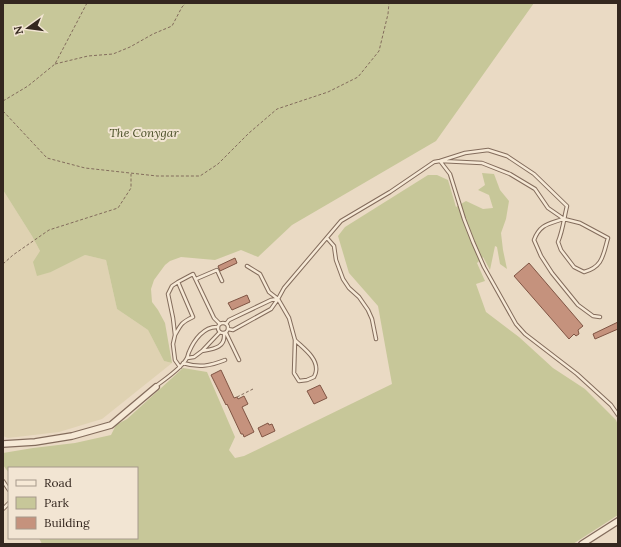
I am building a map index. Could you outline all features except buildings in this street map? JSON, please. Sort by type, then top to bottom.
[{"type":"street","points":[[3,444],[35,442],[72,436],[111,425],[156,386]]},
{"type":"street","points":[[582,544],[618,522]]},
{"type":"lane","points":[[228,329],[233,330],[270,309],[284,288],[341,221],[390,192],[434,162],[440,160],[465,153],[488,150],[508,156],[534,174],[567,206],[564,219],[561,234],[558,242],[561,250],[574,267],[584,272],[594,267],[601,261],[608,238],[580,223],[564,219],[548,208],[534,189],[510,174],[482,163],[440,160]]},
{"type":"lane","points":[[440,160],[450,174],[464,219],[484,267],[516,324],[525,334],[577,374],[611,405],[618,415]]},
{"type":"lane","points":[[564,219],[545,225],[538,232],[534,240],[541,256],[552,273],[578,305],[593,316],[600,317]]},
{"type":"lane","points":[[327,238],[334,246],[336,260],[343,279],[368,310],[372,319],[376,339]]},
{"type":"lane","points":[[247,266],[260,274],[269,292],[278,299],[289,318],[295,340],[294,373],[299,381],[307,380],[314,377],[316,370],[315,363],[312,357],[295,340]]},
{"type":"lane","points":[[196,279],[217,270],[222,281]]},
{"type":"lane","points":[[175,335],[168,294],[172,286],[193,274],[214,318],[219,325],[218,330],[220,332]]},
{"type":"lane","points":[[178,282],[193,317],[180,325],[175,335],[173,344],[175,360],[180,367]]},
{"type":"lane","points":[[156,386],[180,367],[187,358],[198,337],[206,330],[223,323],[226,324],[229,320],[271,300],[278,299]]},
{"type":"lane","points":[[226,324],[228,329]]},
{"type":"lane","points":[[202,351],[213,349],[221,345],[224,342],[225,333],[228,329]]},
{"type":"lane","points":[[220,332],[225,333]]},
{"type":"lane","points":[[187,358],[194,357],[202,351],[220,332]]},
{"type":"lane","points":[[225,333],[239,360]]},
{"type":"lane","points":[[183,363],[189,365],[206,366],[214,365],[225,360]]},
{"type":"path","points":[[3,101],[28,86],[55,64],[87,3]]},
{"type":"path","points":[[55,64],[88,56],[114,54],[130,47],[152,34],[172,26],[182,7],[186,3]]},
{"type":"path","points":[[3,111],[47,158],[85,168],[157,176],[200,176],[218,164],[277,108],[328,92],[358,77],[379,51],[388,14],[389,3]]},
{"type":"path","points":[[3,264],[13,255],[49,230],[118,208],[131,188],[131,173]]},
{"type":"path","points":[[238,397],[253,390]]},
{"type":"shaded area","points":[[3,190],[32,236],[51,272],[85,255],[106,260],[117,309],[148,330],[164,361],[172,363],[102,419],[59,432],[8,438],[3,436]]},
{"type":"green space","name":"The Conygar","points":[[3,3],[534,3],[436,141],[292,225],[258,257],[241,250],[215,260],[181,257],[170,261],[165,265],[154,280],[151,289],[152,302],[165,323],[172,363],[164,361],[148,330],[117,309],[106,260],[85,255],[51,272],[37,276],[33,262],[40,251],[3,190]]},
{"type":"green space","points":[[482,173],[494,174],[500,190],[509,201],[506,219],[501,233],[507,269],[500,264],[497,247],[495,246],[490,270],[483,257],[477,263],[485,281],[476,284],[486,312],[519,337],[553,368],[585,389],[616,420],[618,425],[618,515],[573,544],[42,544],[40,539],[138,539],[138,467],[8,467],[8,472],[3,465],[3,453],[75,443],[111,435],[116,425],[127,419],[183,368],[207,372],[235,437],[229,450],[235,458],[244,456],[392,384],[378,306],[349,273],[338,236],[345,227],[428,175],[437,175],[448,180],[456,207],[466,201],[483,209],[493,208],[489,195],[478,190],[485,185]]}]
